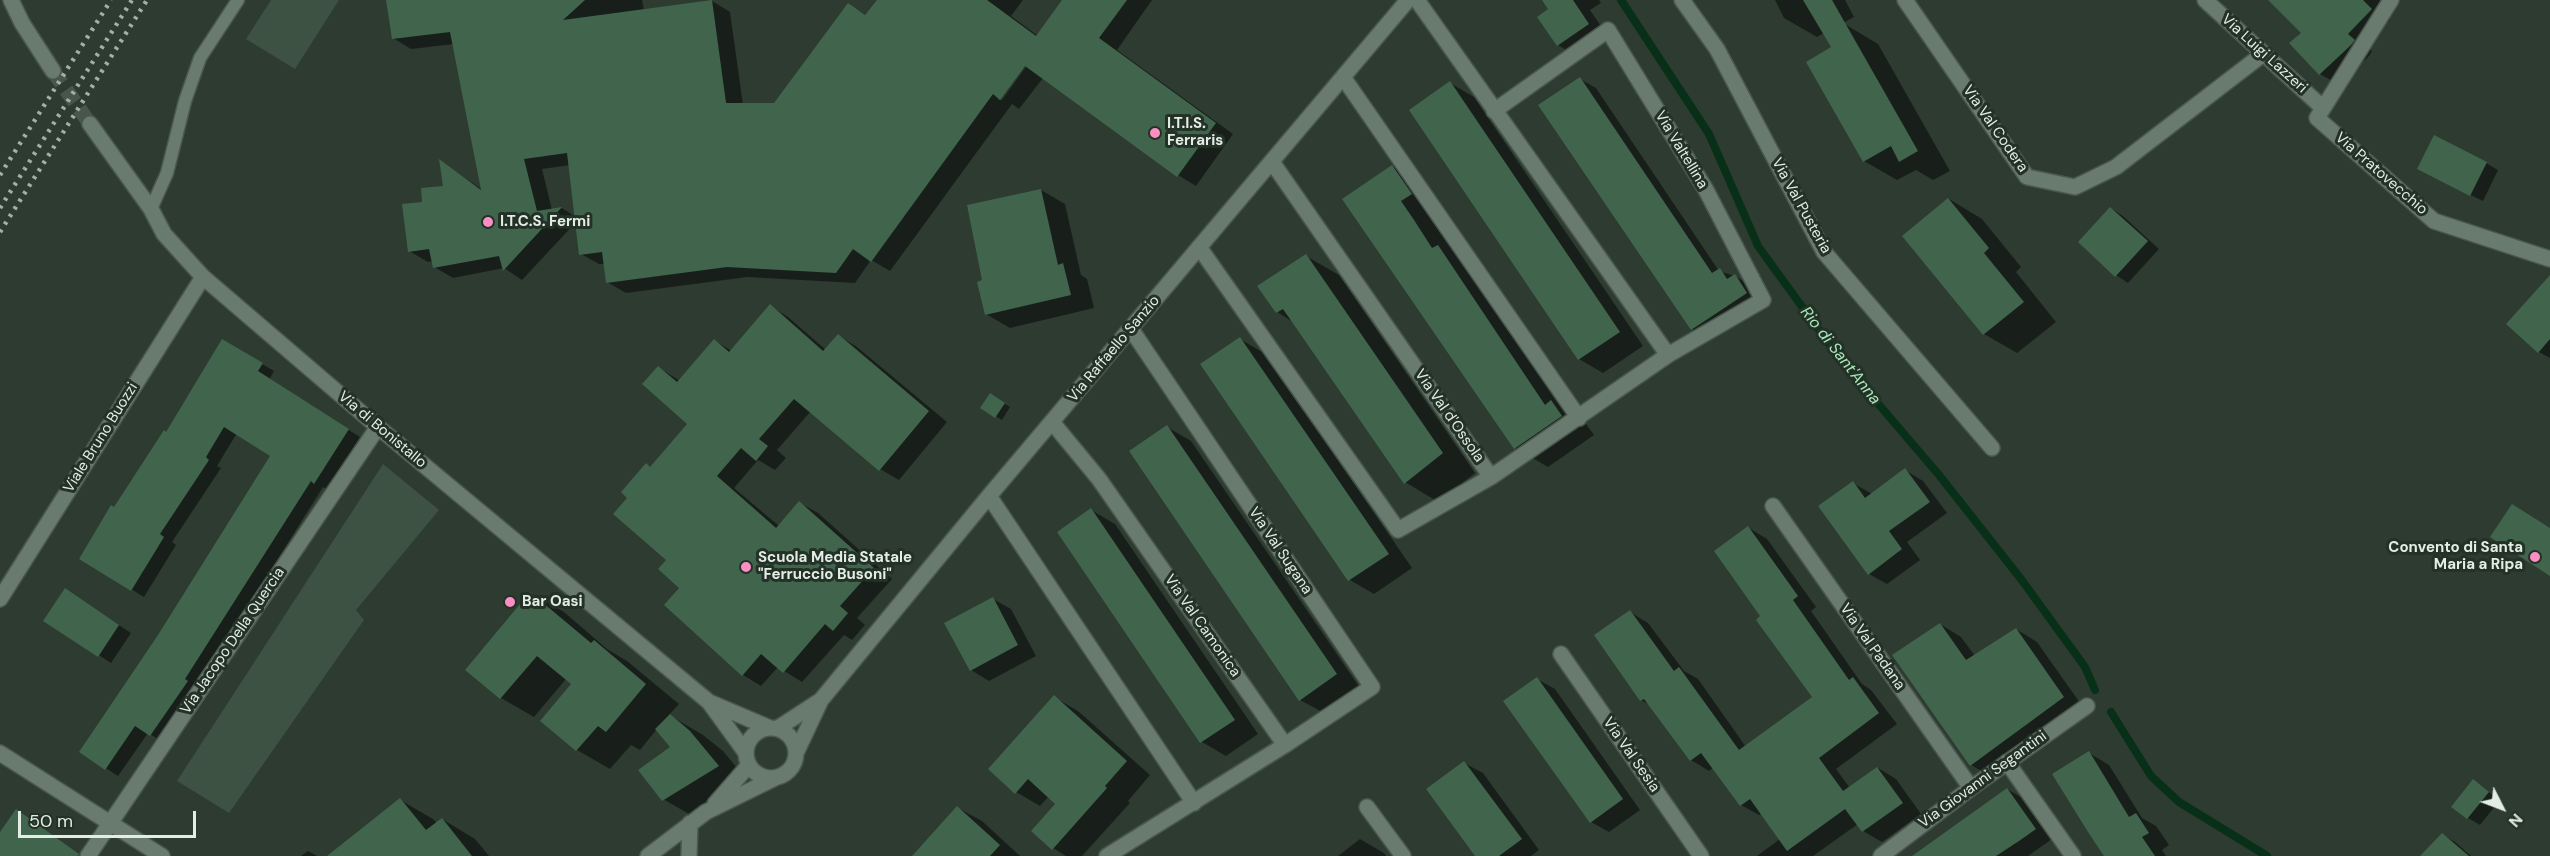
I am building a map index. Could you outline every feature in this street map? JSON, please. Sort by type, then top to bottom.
[{"type":"street","points":[[10,0],[53,71]]},
{"type":"street","name":"Via Raffaello Sanzio","points":[[648,856],[706,812],[788,772],[793,766],[797,751],[821,700],[989,496],[1408,0]]},
{"type":"street","points":[[1417,0],[1668,355]]},
{"type":"street","name":"Via Val Pusteria","points":[[1682,0],[1717,49],[1824,252],[1992,448]]},
{"type":"street","name":"Via Val Codera","points":[[1905,0],[2027,177],[2075,187],[2115,167],[2263,54]]},
{"type":"street","name":"Via Luigi Lazzeri","points":[[2205,0],[2263,54],[2320,113]]},
{"type":"street","points":[[2320,113],[2391,0]]},
{"type":"street","name":"Via Valtellina","points":[[1491,477],[1580,418],[1668,355],[1763,300],[1706,190],[1608,30],[1494,111]]},
{"type":"street","points":[[1343,77],[1580,418]]},
{"type":"street","name":"Via Pratovecchio","points":[[2320,113],[2434,221],[2550,260]]},
{"type":"street","name":"Via di Bonistallo","points":[[90,124],[151,209],[164,234],[203,277],[378,427],[709,702],[747,759]]},
{"type":"street","name":"Via Val d'Ossola","points":[[1199,247],[1398,530],[1491,477],[1272,162]]},
{"type":"street","name":"Viale Bruno Buozzi","points":[[0,598],[203,277]]},
{"type":"street","name":"Via Val Sugana","points":[[1131,329],[1372,687],[1285,745]]},
{"type":"street","name":"Via Val Camonica","points":[[1052,422],[1099,479],[1285,745]]},
{"type":"street","name":"Via Jacopo Della Quercia","points":[[88,856],[378,427]]},
{"type":"street","points":[[989,496],[1194,803]]},
{"type":"street","name":"Via Val Padana","points":[[1773,506],[1971,788]]},
{"type":"street","name":"Via Val Sesia","points":[[1561,654],[1701,856]]},
{"type":"street","name":"Via Raffaello Sanzio","points":[[706,812],[747,759],[747,745],[756,733],[774,728],[821,700]]},
{"type":"street","name":"Via di Bonistallo","points":[[709,702],[774,728]]},
{"type":"street","name":"Via Giovanni Segantini","points":[[1881,856],[1971,788],[2087,706]]},
{"type":"street","points":[[774,728],[791,737],[797,751]]},
{"type":"street","points":[[1107,856],[1285,745]]},
{"type":"street","points":[[0,753],[162,856]]},
{"type":"street","points":[[747,759],[760,776],[775,778]]},
{"type":"street","points":[[2007,762],[2073,856]]},
{"type":"street","points":[[1368,807],[1404,856]]},
{"type":"street","points":[[689,856],[690,823]]},
{"type":"lane","points":[[151,209],[167,173],[185,101],[200,58],[238,0]]},
{"type":"green space","points":[[271,0],[339,0],[295,69],[246,39]]},
{"type":"green space","points":[[383,464],[439,510],[356,610],[364,620],[229,813],[177,781]]},
{"type":"building","points":[[386,0],[585,0],[563,20],[712,0],[726,103],[774,103],[848,3],[865,15],[877,0],[987,0],[1036,36],[1062,0],[1127,0],[1099,38],[1216,123],[1177,177],[1025,66],[1000,100],[993,94],[871,262],[853,249],[836,273],[727,267],[606,283],[602,252],[579,255],[567,153],[524,159],[537,211],[562,207],[503,271],[499,256],[433,268],[429,249],[408,252],[402,204],[422,202],[421,188],[443,186],[439,159],[481,190],[450,32],[392,39]]},
{"type":"building","points":[[1542,0],[1573,0],[1589,24],[1557,46],[1537,17],[1548,9]]},
{"type":"building","points":[[1803,0],[1832,0],[1918,151],[1899,162],[1891,146],[1863,162],[1806,62],[1831,47]]},
{"type":"building","points":[[2268,0],[2363,0],[2372,9],[2348,34],[2355,40],[2351,45],[2319,75],[2289,43],[2301,33]]},
{"type":"building","points":[[1580,77],[1712,273],[1720,268],[1727,279],[1735,274],[1747,293],[1691,330],[1538,105]]},
{"type":"building","points":[[1450,81],[1620,332],[1578,360],[1409,110]]},
{"type":"building","points":[[2434,135],[2487,162],[2470,196],[2417,169]]},
{"type":"building","points":[[1392,165],[1412,194],[1401,201],[1432,248],[1438,245],[1545,405],[1551,400],[1562,416],[1514,449],[1342,199]]},
{"type":"building","points":[[1041,189],[1058,265],[1063,263],[1071,295],[985,315],[977,282],[982,280],[967,205]]},
{"type":"building","points":[[1948,198],[1989,248],[1984,253],[2024,302],[1983,335],[1902,236]]},
{"type":"building","points":[[2110,207],[2148,241],[2115,277],[2078,242]]},
{"type":"building","points":[[1306,254],[1443,453],[1404,484],[1283,309],[1276,313],[1257,286]]},
{"type":"building","points":[[2550,275],[2550,339],[2538,353],[2506,324]]},
{"type":"building","points":[[770,304],[823,351],[838,334],[929,411],[879,471],[794,399],[759,439],[768,446],[756,461],[741,448],[717,476],[776,528],[799,501],[874,568],[840,606],[848,613],[833,631],[825,624],[783,673],[761,654],[742,676],[664,605],[679,588],[658,569],[666,560],[613,514],[627,498],[621,492],[646,463],[650,467],[687,424],[642,384],[658,366],[677,382],[714,339],[729,352]]},
{"type":"building","points":[[1240,337],[1389,554],[1348,581],[1200,364]]},
{"type":"building","points":[[222,339],[263,363],[258,371],[349,429],[314,484],[311,481],[185,679],[188,681],[150,736],[135,726],[105,770],[79,752],[158,635],[270,456],[224,427],[206,457],[209,460],[160,534],[164,537],[131,591],[79,559],[111,505],[114,507],[164,430],[166,432]]},
{"type":"building","points":[[990,393],[1005,403],[995,418],[980,408]]},
{"type":"building","points":[[1167,425],[1337,674],[1299,701],[1129,451]]},
{"type":"building","points":[[1905,468],[1930,502],[1889,531],[1902,549],[1868,575],[1818,506],[1853,481],[1865,498]]},
{"type":"building","name":"Convento di Santa Maria a Ripa","points":[[2512,504],[2550,528],[2550,576],[2490,537]]},
{"type":"building","points":[[1091,508],[1235,720],[1200,743],[1057,532]]},
{"type":"building","points":[[1748,526],[1798,596],[1793,600],[1849,680],[1853,677],[1879,713],[1819,758],[1843,791],[1877,767],[1903,803],[1862,832],[1845,809],[1787,851],[1750,799],[1740,806],[1701,753],[1690,761],[1644,699],[1640,701],[1594,635],[1630,610],[1674,671],[1679,667],[1739,750],[1812,697],[1756,620],[1760,616],[1714,551]]},
{"type":"building","points":[[65,588],[119,625],[98,657],[43,621]]},
{"type":"building","points":[[530,592],[591,643],[594,640],[646,684],[606,732],[598,726],[576,751],[540,721],[571,684],[537,656],[500,699],[465,670]]},
{"type":"building","points":[[993,597],[1018,645],[970,671],[944,623]]},
{"type":"building","points":[[1940,623],[1966,660],[2016,628],[2064,697],[1970,766],[1892,655]]},
{"type":"building","points":[[1537,677],[1623,799],[1590,823],[1503,701]]},
{"type":"building","points":[[1054,695],[1127,761],[1105,786],[1107,788],[1052,850],[1031,831],[1055,804],[1028,779],[1015,794],[988,769]]},
{"type":"building","points":[[670,714],[690,731],[719,766],[662,801],[638,770],[670,747],[655,729]]},
{"type":"building","points":[[2089,751],[2129,817],[2136,813],[2149,833],[2142,837],[2155,856],[2104,856],[2088,832],[2052,774]]},
{"type":"building","points":[[1464,761],[1522,839],[1499,856],[1475,856],[1426,789]]},
{"type":"building","points":[[2473,779],[2489,792],[2467,819],[2451,807]]},
{"type":"building","points":[[2007,788],[2036,829],[1996,856],[1912,856]]},
{"type":"building","points":[[400,798],[426,830],[442,818],[472,856],[327,856]]},
{"type":"building","points":[[957,806],[1000,845],[990,856],[912,856]]},
{"type":"building","points":[[16,809],[79,854],[78,856],[0,856],[0,832]]},
{"type":"building","points":[[2442,833],[2469,856],[2420,856]]},
{"type":"waterway","name":"Rio di Sant'Anna","points":[[1621,0],[1709,134],[1758,246],[1840,359],[1939,475],[2021,579],[2085,667],[2095,690]]},
{"type":"waterway","name":"Rio di Sant'Anna","points":[[2111,712],[2151,776],[2179,802],[2267,856]]},
{"type":"tunnel","points":[[53,71],[90,124]]},
{"type":"railway","points":[[0,175],[111,0]]},
{"type":"railway","points":[[0,208],[132,0]]},
{"type":"railway","points":[[0,232],[147,0]]},
{"type":"place","name":"I.T.I.S. Ferraris","points":[[1155,133]]},
{"type":"place","name":"I.T.C.S. Fermi","points":[[488,222]]},
{"type":"place","name":"Convento di Santa Maria a Ripa","points":[[2535,557]]},
{"type":"place","name":"Scuola Media Statale \"Ferruccio Busoni\"","points":[[746,567]]},
{"type":"place","name":"Bar Oasi","points":[[510,602]]}]
